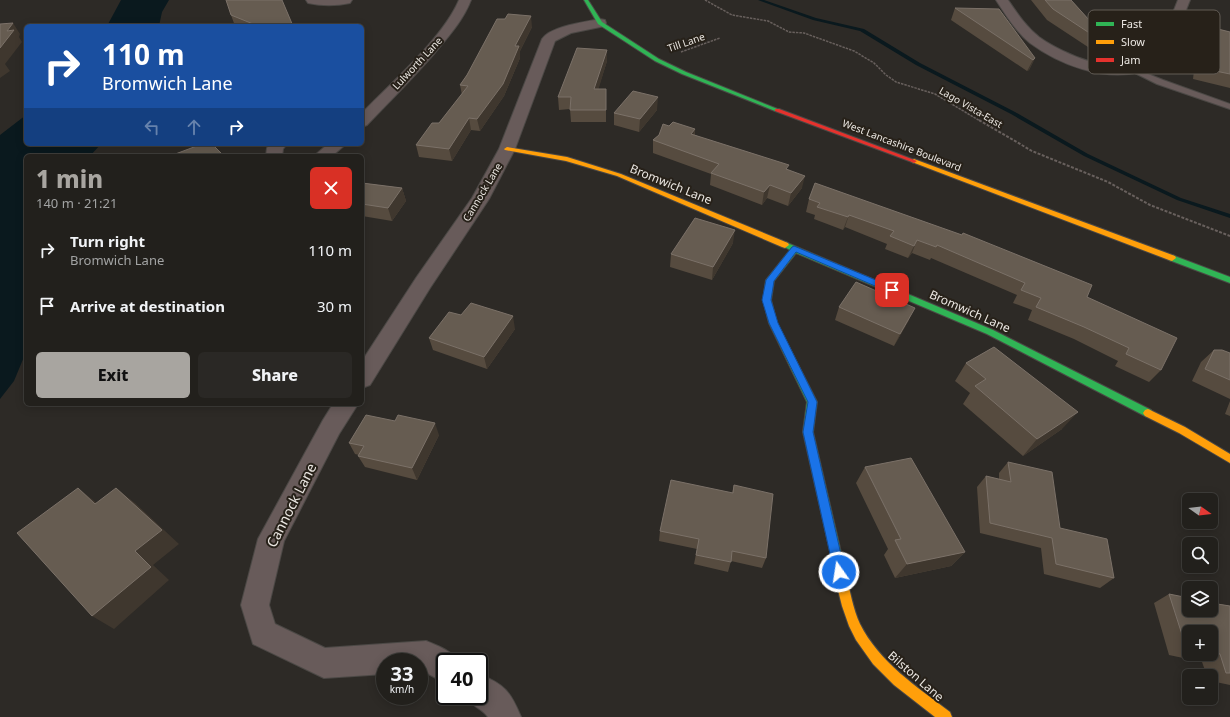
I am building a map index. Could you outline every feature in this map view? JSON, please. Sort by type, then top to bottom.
[{"type":"street","points":[[312,0],[320,2],[337,2],[346,0]]},
{"type":"street","name":"Lulworth Lane","points":[[364,120],[445,33],[464,6],[465,0]]},
{"type":"street","name":"West Lancashire Boulevard","points":[[586,0],[600,23],[657,60],[684,73],[758,103],[1230,280]]},
{"type":"street","points":[[1002,0],[1020,26],[1034,39],[1070,58],[1088,64]]},
{"type":"street","points":[[1179,10],[1184,0]]},
{"type":"street","name":"Cannock Lane","points":[[364,376],[423,283],[480,199],[507,150],[549,39],[567,30],[600,23]]},
{"type":"street","points":[[325,154],[335,146]]},
{"type":"street","name":"Bromwich Lane","points":[[507,150],[566,159],[619,175],[990,332],[1182,430],[1230,458]]},
{"type":"street","name":"Bilston Lane","points":[[794,249],[770,280],[767,300],[773,323],[812,402],[808,432],[846,603],[860,636],[884,667],[945,717]]},
{"type":"street","name":"Cannock Lane","points":[[345,406],[331,427],[271,539],[255,604],[263,634],[324,664],[426,656],[436,662]]},
{"type":"street","points":[[488,696],[496,701],[505,717]]},
{"type":"lane","points":[[1142,74],[1230,107]]},
{"type":"path","name":"Lago Vista-East","points":[[705,0],[732,15],[768,21],[789,32],[804,34],[854,51],[874,63],[886,75],[896,82],[935,94],[1032,150],[1108,182],[1150,205],[1230,236]]},
{"type":"path","name":"Till Lane","points":[[657,60],[720,38]]},
{"type":"shaded area","points":[[121,0],[169,0],[162,12],[159,24],[108,24]]},
{"type":"shaded area","points":[[24,117],[24,146],[99,146],[92,154],[24,154],[24,357],[14,381],[0,399],[0,135]]},
{"type":"building","points":[[226,0],[282,0],[292,24],[253,24],[231,15]]},
{"type":"building","points":[[1045,0],[1071,0],[1088,19],[1088,32],[1053,9]]},
{"type":"building","points":[[955,8],[999,9],[1035,58],[1033,60]]},
{"type":"building","points":[[508,14],[531,16],[515,46],[519,46],[503,84],[477,119],[469,118],[449,149],[416,145],[432,123],[439,123],[468,86],[460,85],[467,75],[497,19],[505,19]]},
{"type":"building","points":[[13,23],[7,31],[14,30],[0,48],[0,24]]},
{"type":"building","points":[[1220,30],[1230,32],[1230,74],[1220,72]]},
{"type":"building","points":[[577,48],[607,50],[594,89],[606,89],[606,110],[570,110],[571,97],[558,97]]},
{"type":"building","points":[[633,91],[658,97],[640,119],[614,113]]},
{"type":"building","points":[[673,122],[695,129],[691,134],[789,165],[786,169],[805,176],[791,193],[770,185],[764,192],[711,173],[719,164],[653,140],[659,135],[663,124],[669,126]]},
{"type":"building","points":[[197,146],[214,146],[222,154],[175,154]]},
{"type":"building","points":[[364,183],[402,188],[388,208],[364,204]]},
{"type":"building","points":[[815,183],[962,235],[963,233],[1092,285],[1087,297],[1177,338],[1161,370],[1126,354],[1129,348],[1036,307],[1041,298],[1021,290],[1025,283],[937,245],[936,247],[917,240],[914,246],[890,236],[894,231],[849,215],[848,217],[817,207],[820,203],[809,199]]},
{"type":"building","points":[[695,218],[735,230],[713,267],[671,254]]},
{"type":"building","points":[[856,282],[915,308],[900,334],[839,307]]},
{"type":"building","points":[[471,303],[513,316],[484,357],[429,338],[449,312],[461,315]]},
{"type":"building","points":[[994,347],[1078,412],[1037,439],[975,386],[986,379],[966,363]]},
{"type":"building","points":[[1214,350],[1222,350],[1230,353],[1230,380],[1205,369]]},
{"type":"building","points":[[366,415],[395,421],[398,415],[435,423],[412,468],[358,456],[364,446],[349,443]]},
{"type":"building","points":[[911,458],[965,552],[907,564],[895,540],[901,539],[865,467]]},
{"type":"building","points":[[1008,462],[1052,472],[1060,528],[1107,539],[1114,578],[1056,564],[1052,538],[990,523],[986,476],[1011,482]]},
{"type":"building","points":[[671,480],[733,493],[734,485],[773,494],[766,558],[732,551],[731,562],[696,555],[699,539],[660,531]]},
{"type":"building","points":[[78,488],[95,504],[116,488],[162,530],[135,551],[151,567],[92,616],[17,533]]},
{"type":"building","points":[[1169,594],[1182,597],[1182,617],[1218,617],[1218,604],[1230,606],[1230,673],[1226,673],[1220,654],[1218,654],[1218,625],[1182,625],[1182,635]]},
{"type":"waterway","points":[[760,0],[815,19],[862,30],[918,64],[1013,113],[1086,155],[1179,199],[1230,216]]},
{"type":"traffic: fast","points":[[586,0],[600,23],[657,60],[684,73],[777,110]]},
{"type":"traffic: fast","points":[[785,245],[990,332],[1148,413]]},
{"type":"traffic: fast","points":[[795,249],[770,280],[767,300],[773,323],[812,402],[808,432],[840,574]]},
{"type":"traffic: fast","points":[[1172,258],[1230,280]]},
{"type":"traffic: slow","points":[[507,149],[567,159],[619,175],[785,245]]},
{"type":"traffic: slow","points":[[914,161],[1172,258]]},
{"type":"traffic: slow","points":[[1148,413],[1182,430],[1230,459]]},
{"type":"traffic: slow","points":[[840,574],[853,622],[868,648],[878,660],[910,690],[945,717]]},
{"type":"traffic: jam","points":[[777,110],[914,161]]},
{"type":"route","points":[[839,572],[808,432],[812,402],[773,323],[767,300],[770,280],[794,249],[892,290]]}]
